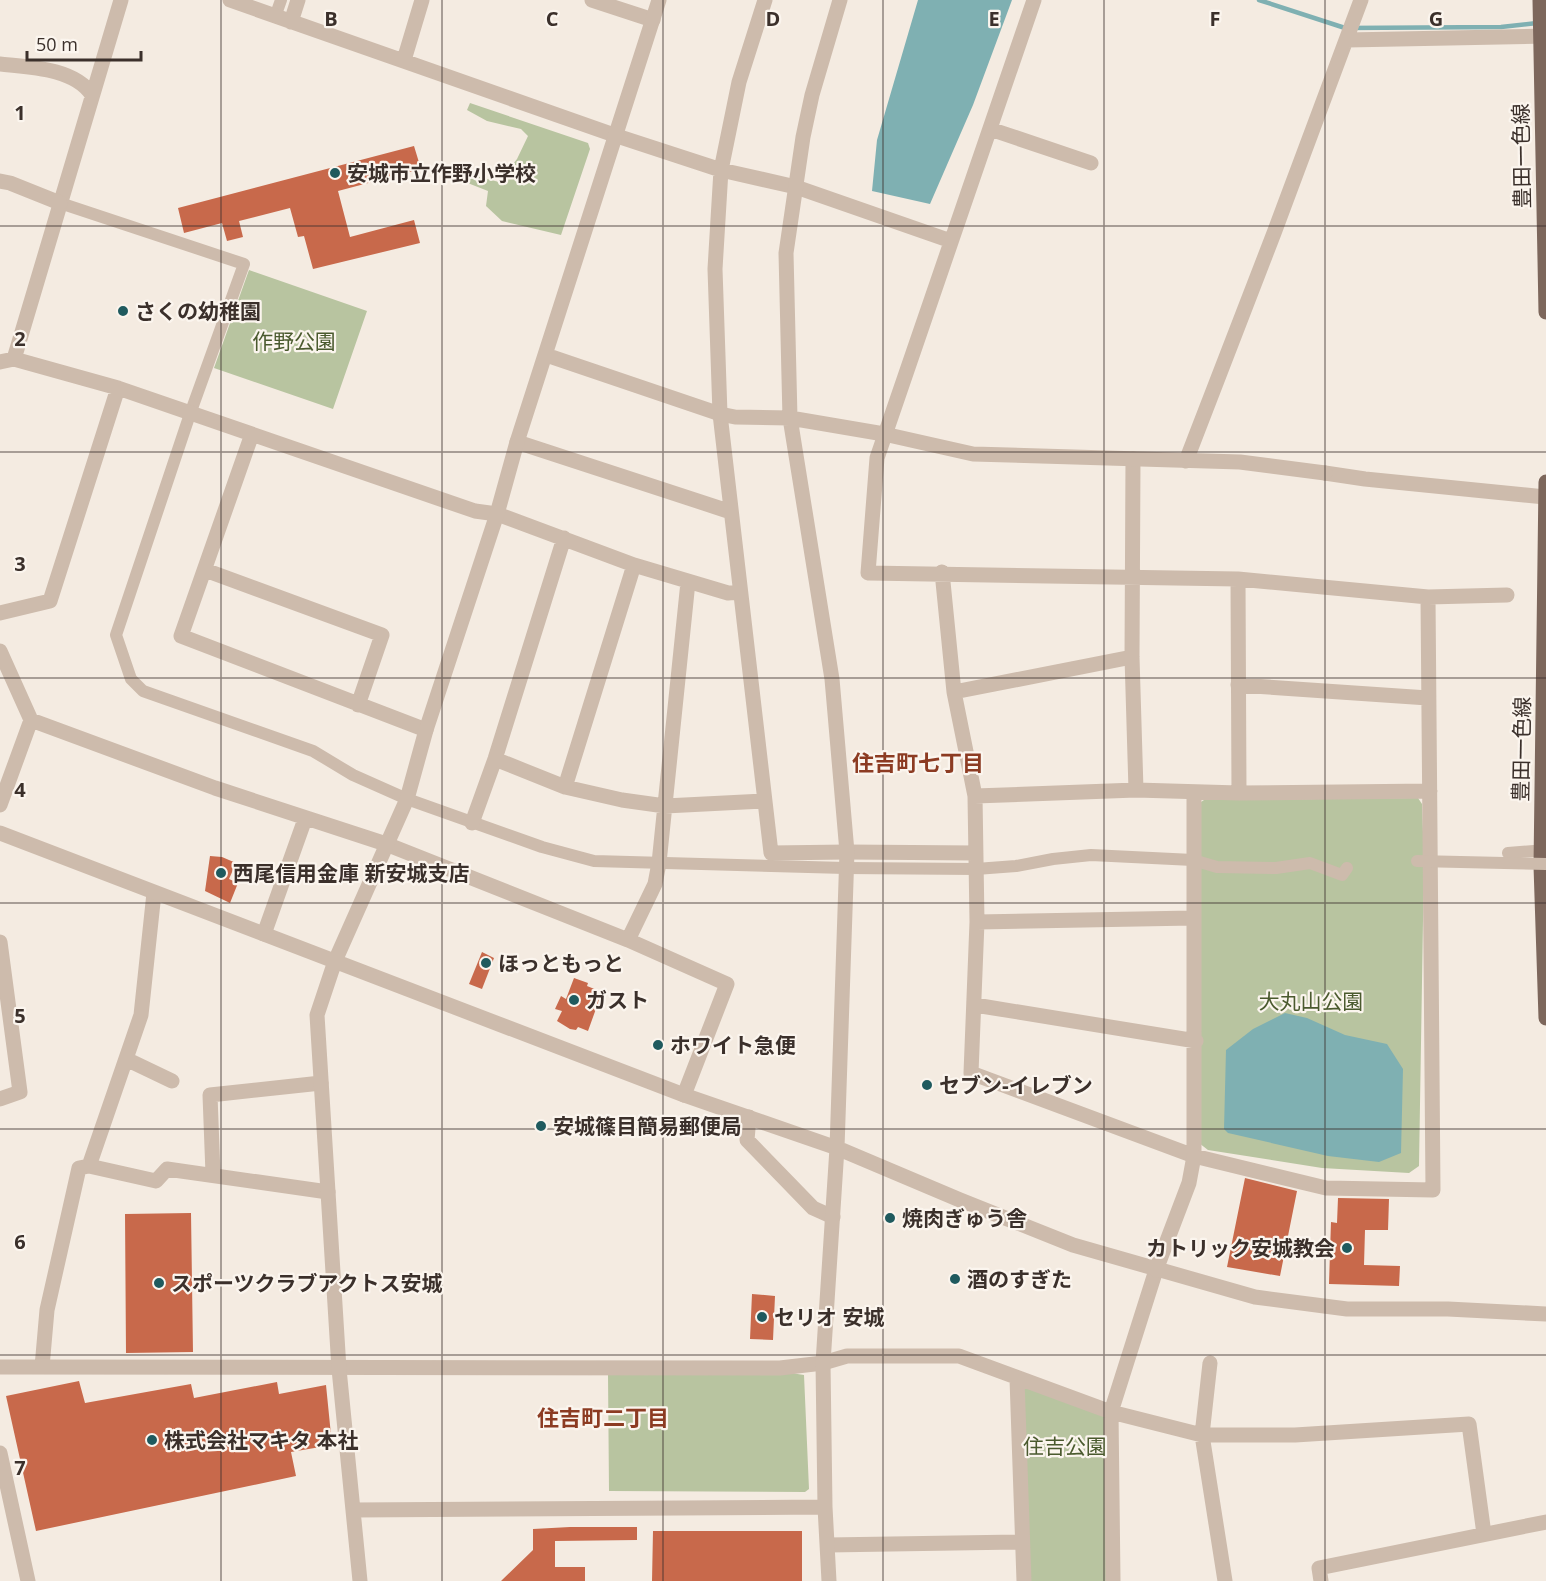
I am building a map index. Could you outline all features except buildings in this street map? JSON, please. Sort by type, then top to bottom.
[{"type":"main road","name":"豊田一色線","points":[[1540,7],[1546,312]]},
{"type":"main road","name":"豊田一色線","points":[[1546,492],[1544,855],[1546,1018]]},
{"type":"street","points":[[121,0],[60,203],[7,360],[118,388],[475,511],[497,514],[634,565],[728,593],[740,592]]},
{"type":"street","points":[[230,0],[617,136],[721,170],[796,187],[951,241]]},
{"type":"street","points":[[275,17],[281,0]]},
{"type":"street","points":[[291,22],[298,0]]},
{"type":"street","points":[[404,60],[422,0]]},
{"type":"street","points":[[360,1581],[339,1369],[317,1015],[335,961],[406,799],[426,730],[497,514],[517,442],[659,0]]},
{"type":"street","points":[[765,0],[739,82],[721,170],[715,269],[720,414],[771,853],[976,853]]},
{"type":"street","points":[[829,1581],[825,1507],[823,1363],[837,1148],[847,852],[832,679],[790,418],[786,253],[812,95],[840,0]]},
{"type":"street","points":[[1034,0],[876,458],[868,573],[942,572],[1133,576],[1158,579],[1238,579],[1428,597],[1507,595]]},
{"type":"street","points":[[1186,460],[1361,0]]},
{"type":"street","points":[[601,1],[653,20]]},
{"type":"street","points":[[1350,33],[1541,34]]},
{"type":"street","points":[[0,64],[30,67],[60,74],[86,86],[92,95]]},
{"type":"street","points":[[990,129],[1090,163]]},
{"type":"street","points":[[0,180],[60,203],[244,264],[190,414],[116,635],[131,679],[143,690],[314,750],[353,775],[406,799],[542,847],[594,861],[976,870],[1091,855],[1193,860],[1217,867],[1276,868],[1310,863],[1342,875],[1347,868]]},
{"type":"street","points":[[546,355],[720,414],[735,417],[790,418],[884,434],[973,454],[1240,462],[1365,479],[1546,492]]},
{"type":"street","points":[[0,613],[50,601],[118,388]]},
{"type":"street","points":[[252,434],[181,636],[426,730]]},
{"type":"street","points":[[517,442],[731,512]]},
{"type":"street","points":[[1133,459],[1132,657],[1136,790]]},
{"type":"street","points":[[472,823],[495,759],[564,538]]},
{"type":"street","points":[[565,787],[634,565]]},
{"type":"street","points":[[205,570],[382,635],[358,705]]},
{"type":"street","points":[[942,572],[954,692],[975,796],[977,922],[971,1073],[1194,1156],[1326,1188],[1433,1190],[1428,597]]},
{"type":"street","points":[[1238,579],[1239,793]]},
{"type":"street","points":[[628,940],[655,884],[659,863],[688,582]]},
{"type":"street","points":[[0,651],[31,720],[0,805]]},
{"type":"street","points":[[954,692],[1132,657]]},
{"type":"street","points":[[1238,685],[1428,698]]},
{"type":"street","points":[[31,720],[215,788],[386,844],[628,940],[727,984],[684,1095]]},
{"type":"street","points":[[495,759],[565,787],[622,800],[665,806],[764,801]]},
{"type":"street","points":[[975,796],[1136,790],[1239,793],[1430,791]]},
{"type":"street","points":[[1113,1581],[1111,1412],[1156,1270],[1189,1183],[1194,1156],[1196,1041],[1193,918],[1194,792]]},
{"type":"street","points":[[264,934],[306,819]]},
{"type":"street","points":[[0,833],[684,1095],[837,1148],[1063,1241],[1156,1270],[1255,1298],[1347,1309],[1448,1309],[1546,1314]]},
{"type":"street","points":[[1508,853],[1544,855]]},
{"type":"street","points":[[1417,861],[1544,855]]},
{"type":"street","points":[[89,1166],[141,1015],[154,893]]},
{"type":"street","points":[[977,922],[1193,918]]},
{"type":"street","points":[[0,942],[20,1092],[0,1099]]},
{"type":"street","points":[[975,1005],[1196,1041]]},
{"type":"street","points":[[126,1059],[172,1081]]},
{"type":"street","points":[[213,1174],[210,1095],[321,1083]]},
{"type":"street","points":[[749,1118],[747,1140],[813,1208],[833,1217]]},
{"type":"street","points":[[42,1367],[47,1310],[80,1168],[89,1166],[156,1181],[167,1169],[328,1192]]},
{"type":"street","points":[[0,1367],[780,1368],[823,1363],[847,1356],[959,1356],[1111,1412],[1202,1435],[1295,1435],[1469,1424],[1484,1534]]},
{"type":"street","points":[[1210,1363],[1202,1435],[1225,1581]]},
{"type":"street","points":[[1017,1379],[1024,1581]]},
{"type":"street","points":[[0,1453],[28,1581]]},
{"type":"street","points":[[354,1510],[825,1507]]},
{"type":"street","points":[[1321,1581],[1318,1568],[1546,1522]]},
{"type":"street","points":[[828,1545],[1022,1542]]},
{"type":"green space","points":[[470,103],[588,143],[590,149],[561,235],[502,221],[486,206],[488,191],[460,180],[464,173],[499,182],[517,159],[528,136],[521,129],[487,121],[467,110]]},
{"type":"green space","name":"作野公園","points":[[249,270],[367,311],[333,409],[214,368]]},
{"type":"green space","name":"大丸山公園","points":[[1418,798],[1422,804],[1424,859],[1419,1166],[1409,1173],[1322,1168],[1208,1150],[1199,1143],[1201,802],[1204,800]]},
{"type":"green space","points":[[791,1373],[804,1375],[809,1489],[805,1492],[609,1491],[608,1375]]},
{"type":"green space","name":"住吉公園","points":[[1022,1385],[1106,1416],[1106,1581],[1028,1581]]},
{"type":"water","points":[[918,0],[1012,0],[973,105],[930,204],[872,191],[877,140]]},
{"type":"water","points":[[1285,1013],[1307,1018],[1345,1035],[1387,1044],[1403,1069],[1401,1153],[1379,1162],[1328,1156],[1228,1133],[1224,1129],[1226,1050],[1253,1029]]},
{"type":"waterway","points":[[1259,0],[1345,28],[1501,27],[1537,23]]},
{"type":"place","name":"安城市立作野小学校","points":[[335,173]]},
{"type":"place","name":"さくの幼稚園","points":[[123,311]]},
{"type":"place","name":"西尾信用金庫 新安城支店","points":[[221,873]]},
{"type":"place","name":"ほっともっと","points":[[486,963]]},
{"type":"place","name":"ガスト","points":[[574,1000]]},
{"type":"place","name":"ホワイト急便","points":[[658,1045]]},
{"type":"place","name":"セブン-イレブン","points":[[927,1085]]},
{"type":"place","name":"安城篠目簡易郵便局","points":[[541,1126]]},
{"type":"place","name":"焼肉ぎゅう舎","points":[[890,1218]]},
{"type":"place","name":"カトリック安城教会","points":[[1347,1248]]},
{"type":"place","name":"酒のすぎた","points":[[955,1279]]},
{"type":"place","name":"スポーツクラブアクトス安城","points":[[159,1283]]},
{"type":"place","name":"セリオ 安城","points":[[762,1317]]},
{"type":"place","name":"株式会社マキタ 本社","points":[[152,1440]]},
{"type":"district","name":"住吉町七丁目","points":[[918,762]]},
{"type":"district","name":"住吉町二丁目","points":[[603,1417]]}]
